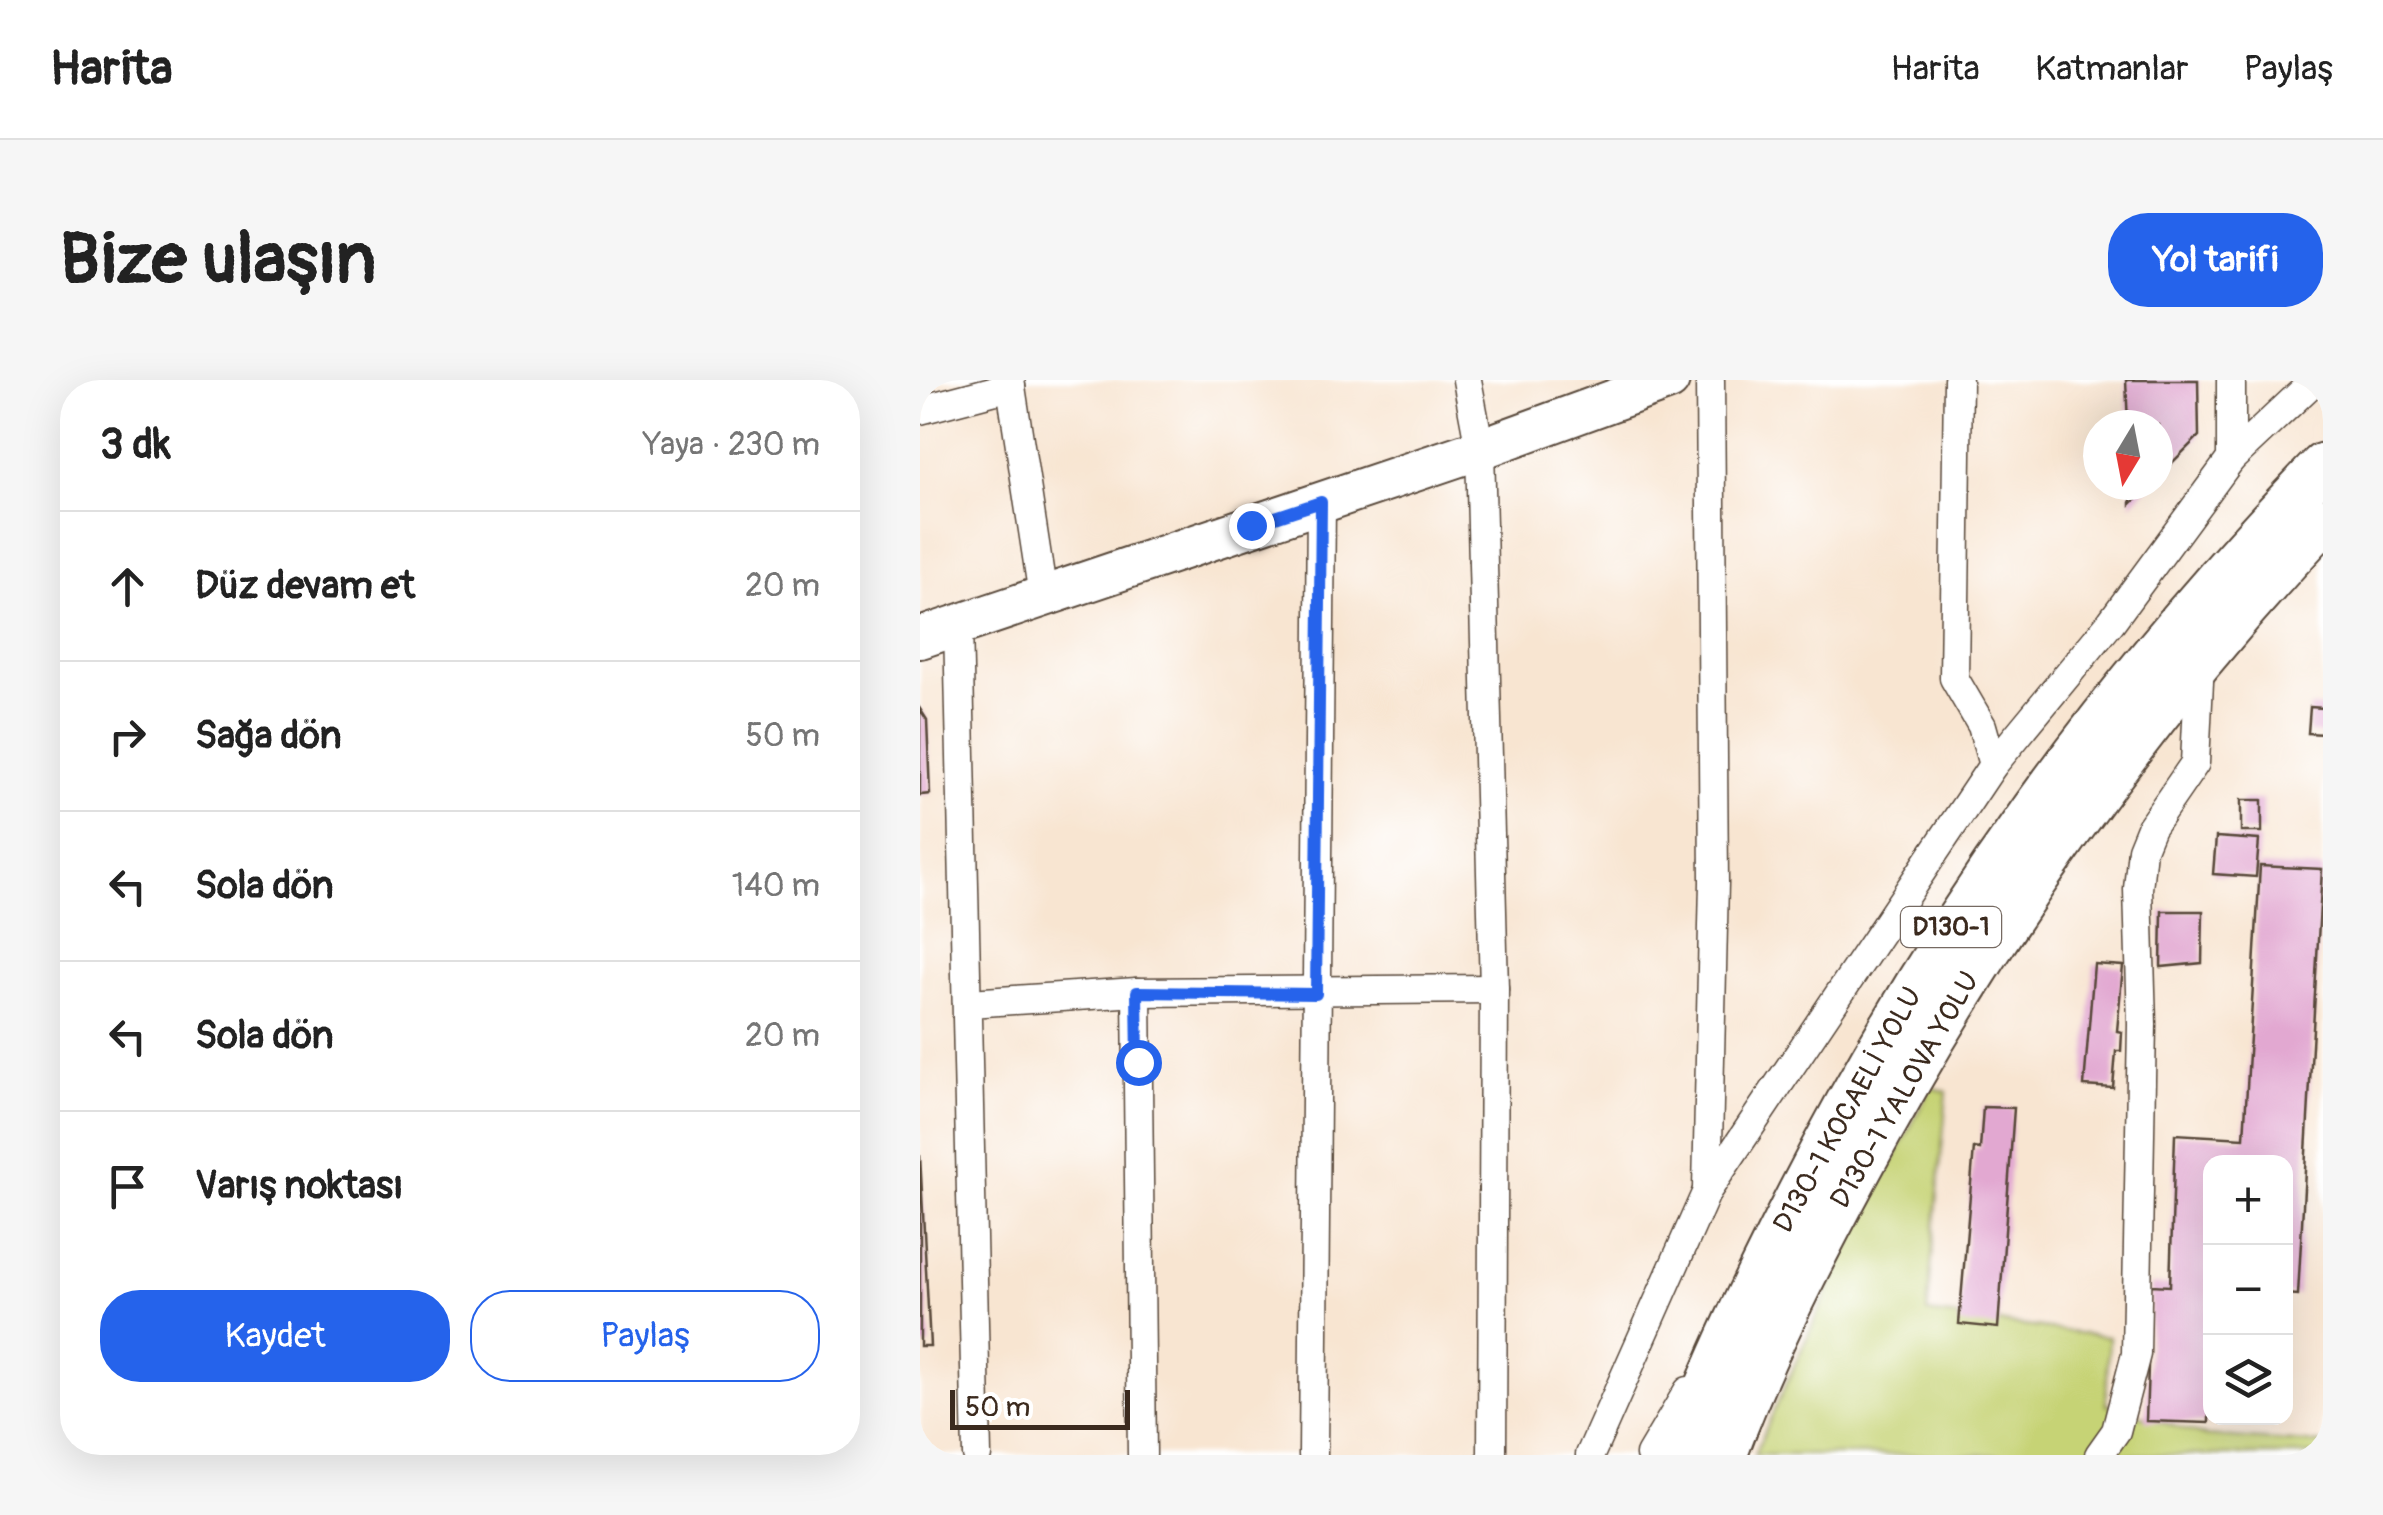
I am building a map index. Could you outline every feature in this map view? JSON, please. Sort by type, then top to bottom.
[{"type":"highway","name":"D130-1 KOCAELİ YOLU","points":[[1682,1455],[1775,1244],[1878,1047],[1982,880],[2120,694],[2244,548],[2323,466]]},
{"type":"highway","name":"D130-1 YALOVA YOLU","points":[[1724,1455],[1809,1262],[1957,994],[2100,784],[2200,659],[2323,521]]},
{"type":"main road","points":[[939,632],[1480,449],[1670,380]]},
{"type":"street","points":[[1466,380],[1480,449],[1494,989],[1492,1455]]},
{"type":"street","points":[[1707,1191],[1714,882],[1710,380]]},
{"type":"street","points":[[1958,380],[1954,678],[1982,726],[1993,765]]},
{"type":"street","points":[[2230,459],[2231,380]]},
{"type":"street","points":[[1590,1455],[1707,1191],[1993,765],[2112,622],[2230,459],[2314,380]]},
{"type":"street","points":[[920,410],[1010,383],[1043,596]]},
{"type":"street","points":[[1313,1455],[1321,502]]},
{"type":"street","points":[[939,632],[969,1004],[976,1455]]},
{"type":"street","points":[[2099,1455],[2116,1431],[2136,1354],[2142,1024],[2138,889],[2142,849],[2151,827],[2196,763],[2200,659]]},
{"type":"street","points":[[969,1004],[1137,992],[1316,994],[1494,989]]},
{"type":"street","points":[[1137,992],[1142,1455]]},
{"type":"street","points":[[1650,1455],[1775,1244]]},
{"type":"green space","points":[[1931,1087],[1947,1092],[1927,1313],[2109,1337],[2106,1404],[2205,1436],[2323,1444],[2323,1455],[1754,1455],[1844,1255]]},
{"type":"building","points":[[2126,380],[2198,380],[2199,436],[2173,462],[2173,410],[2127,410]]},
{"type":"building","points":[[2310,707],[2323,708],[2323,734],[2308,733]]},
{"type":"building","points":[[920,709],[927,720],[930,794],[920,795]]},
{"type":"building","points":[[2241,800],[2262,800],[2262,832],[2241,832]]},
{"type":"building","points":[[2216,837],[2259,840],[2256,877],[2213,874]]},
{"type":"building","points":[[2260,866],[2322,869],[2298,1295],[2293,1295],[2293,1155],[2203,1155],[2203,1423],[2146,1421],[2151,1285],[2170,1286],[2175,1134],[2244,1138]]},
{"type":"building","points":[[2162,911],[2203,911],[2202,963],[2161,967]]},
{"type":"building","points":[[2094,964],[2123,966],[2117,1031],[2122,1032],[2121,1051],[2116,1051],[2113,1088],[2084,1086]]},
{"type":"building","points":[[1983,1107],[2014,1108],[1998,1328],[1959,1324],[1974,1148],[1980,1149]]},
{"type":"building","points":[[920,1155],[930,1346],[920,1346]]},
{"type":"route","points":[[1138,1062],[1137,992],[1316,994],[1321,502],[1251,525]]}]
